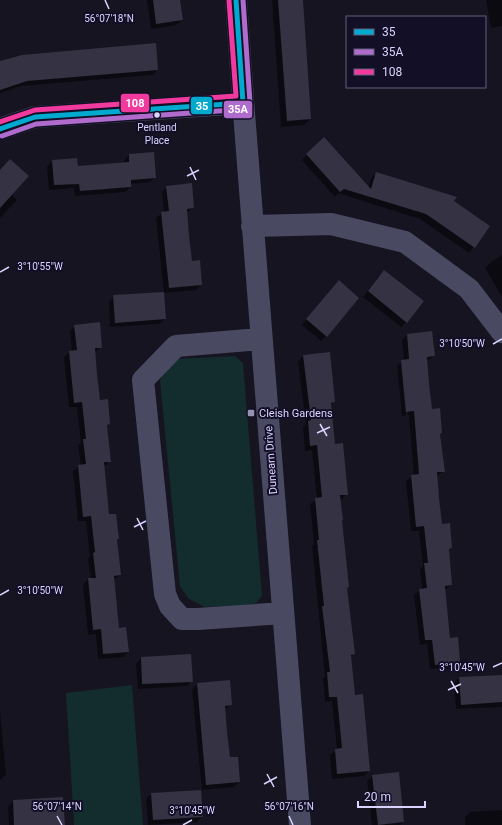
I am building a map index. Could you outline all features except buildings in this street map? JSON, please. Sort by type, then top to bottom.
[{"type":"street","name":"Dunearn Drive","points":[[236,0],[252,226],[300,825]]},
{"type":"street","points":[[0,129],[35,117],[243,103]]},
{"type":"street","points":[[252,226],[331,224],[405,242],[469,289],[502,332]]},
{"type":"street","points":[[262,339],[176,346],[143,380],[164,594],[170,606],[182,619],[283,613]]},
{"type":"green space","points":[[235,356],[243,363],[262,596],[251,606],[204,607],[188,598],[180,586],[160,381],[165,369],[177,359]]},
{"type":"green space","points":[[132,685],[143,825],[74,825],[66,693]]},
{"type":"transit line","name":"108","points":[[0,122],[35,110],[236,96],[229,0]]},
{"type":"transit line","name":"35","points":[[0,129],[35,117],[243,103],[236,0]]},
{"type":"transit line","name":"35A","points":[[2,136],[36,124],[247,109],[250,103],[243,0]]},
{"type":"place","name":"Pentland Place","points":[[157,115]]},
{"type":"place","name":"Cleish Gardens","points":[[251,413]]}]
